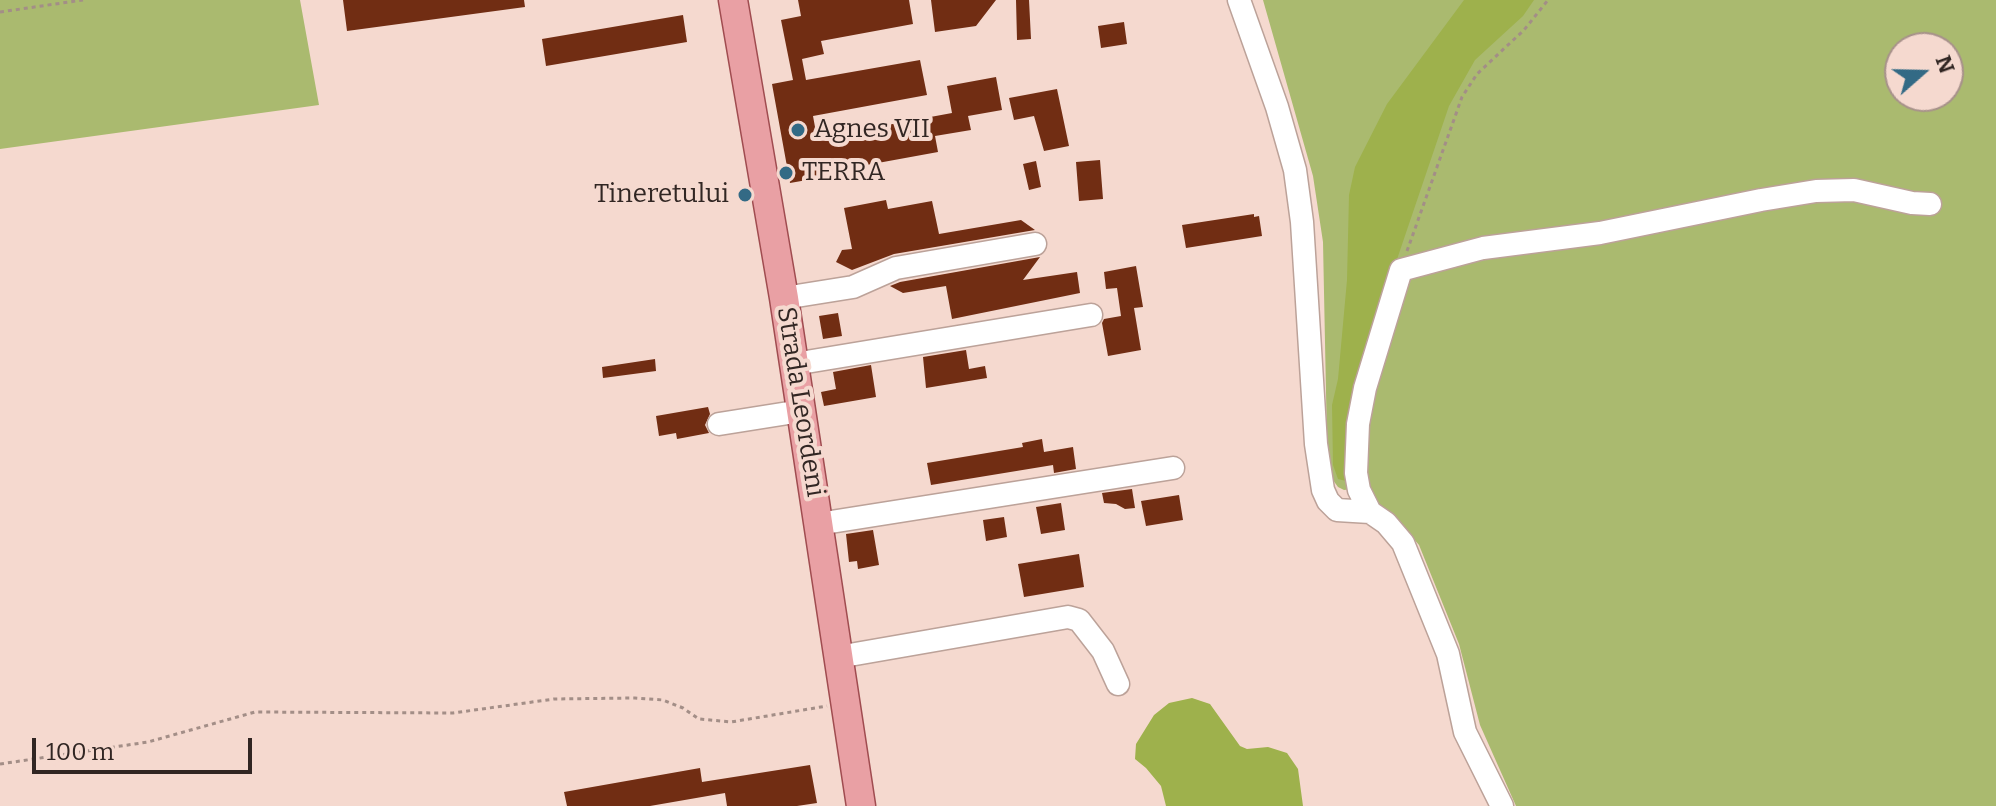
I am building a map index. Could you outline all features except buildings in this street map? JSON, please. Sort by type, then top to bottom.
[{"type":"main road","name":"Strada Leordeni","points":[[733,0],[784,298],[861,806]]},
{"type":"street","points":[[1239,0],[1277,107],[1295,170],[1302,222],[1316,444],[1323,490],[1337,510],[1370,512]]},
{"type":"street","points":[[1502,806],[1465,732],[1448,654],[1403,543],[1386,523],[1370,512],[1359,490],[1355,448],[1358,424],[1365,388],[1401,270],[1483,248],[1600,233],[1816,191],[1854,190],[1930,204]]},
{"type":"street","points":[[784,298],[853,287],[896,268],[1035,244]]},
{"type":"street","points":[[794,364],[1091,315]]},
{"type":"street","points":[[719,424],[801,411]]},
{"type":"street","points":[[818,524],[1173,468]]},
{"type":"street","points":[[838,657],[1068,617],[1079,620],[1103,651],[1118,684]]},
{"type":"path","points":[[0,12],[83,0]]},
{"type":"path","points":[[1401,270],[1462,97],[1477,74],[1524,30],[1548,0]]},
{"type":"path","points":[[0,764],[148,742],[255,712],[453,713],[554,699],[635,698],[663,700],[699,719],[731,722],[845,703]]},
{"type":"green space","points":[[0,0],[300,0],[319,105],[0,149]]},
{"type":"green space","points":[[1263,0],[1996,0],[1996,806],[1516,806],[1480,725],[1459,644],[1419,545],[1394,516],[1354,489],[1338,487],[1330,476],[1323,242],[1313,176]]},
{"type":"green space","points":[[1464,0],[1534,0],[1523,16],[1475,60],[1449,106],[1391,277],[1350,476],[1346,481],[1338,479],[1333,465],[1332,405],[1338,379],[1347,280],[1349,195],[1355,167],[1387,104]]},
{"type":"green space","points":[[1192,698],[1210,704],[1240,746],[1247,749],[1268,747],[1287,753],[1298,769],[1303,806],[1166,806],[1161,786],[1135,759],[1136,744],[1154,715],[1169,703]]},
{"type":"place","name":"Agnes VII","points":[[798,130]]},
{"type":"place","name":"TERRA","points":[[786,173]]},
{"type":"place","name":"Tineretului","points":[[745,195]]}]
